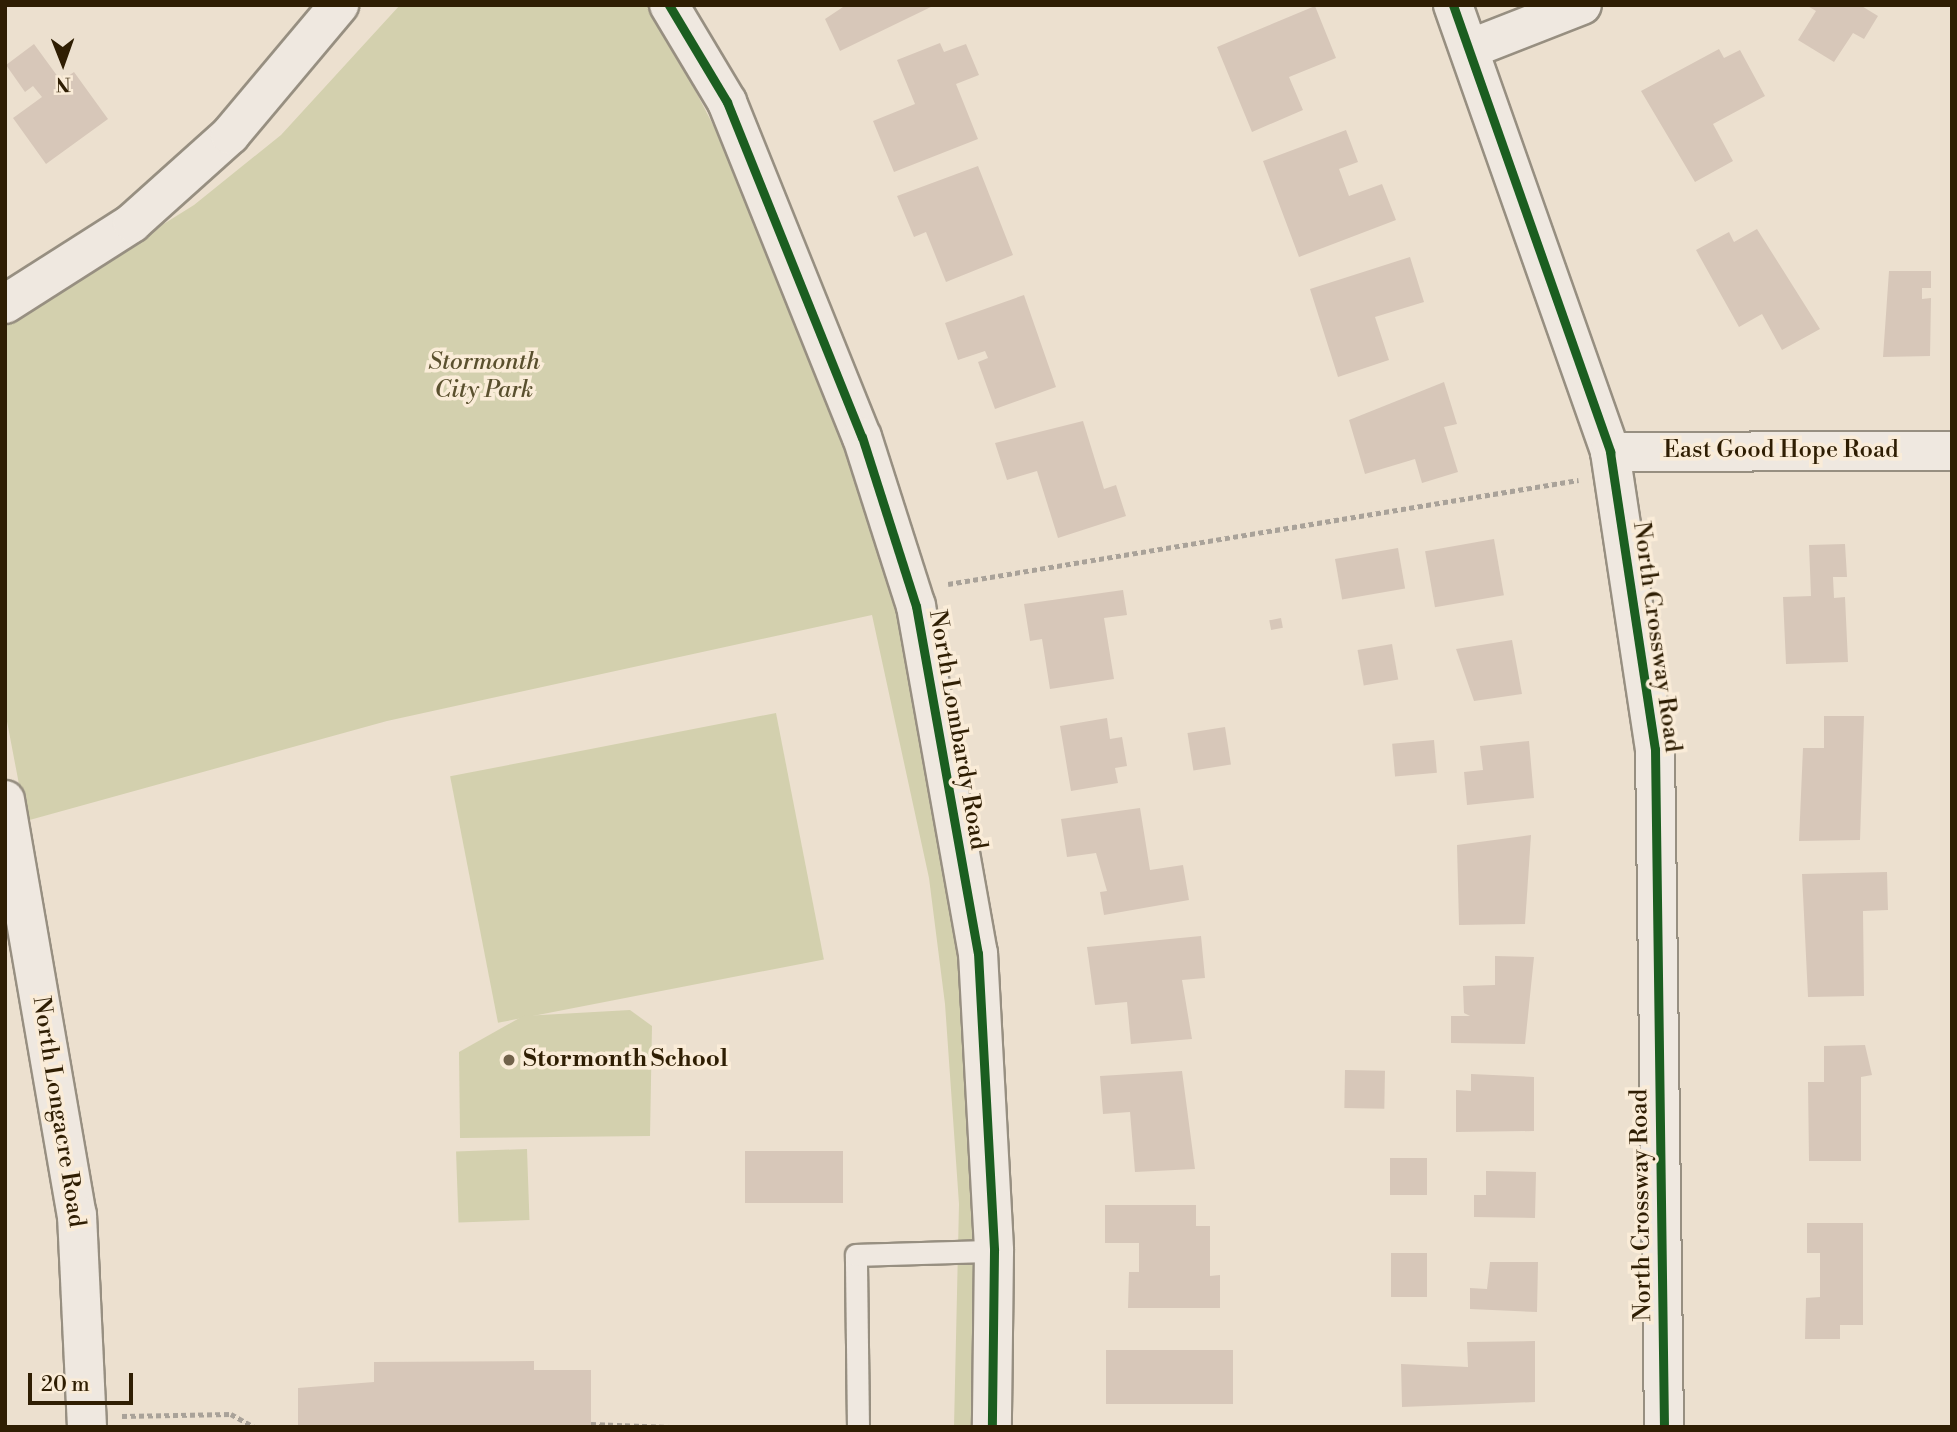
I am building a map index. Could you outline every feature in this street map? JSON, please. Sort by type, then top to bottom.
[{"type":"street","points":[[5,304],[132,223],[230,135],[339,5]]},
{"type":"street","name":"North Lombardy Road","points":[[669,5],[727,103],[862,437],[911,590],[978,953],[994,1251],[992,1427]]},
{"type":"street","name":"North Crossway Road","points":[[1453,5],[1472,48],[1612,463],[1655,749],[1664,1427]]},
{"type":"street","points":[[1472,48],[1583,5]]},
{"type":"street","name":"East Good Hope Road","points":[[1612,463],[1952,451]]},
{"type":"street","name":"North Longacre Road","points":[[5,800],[77,1215],[87,1422]]},
{"type":"lane","points":[[858,1427],[856,1255],[994,1251]]},
{"type":"path","points":[[911,590],[1612,463]]},
{"type":"path","points":[[87,1422],[231,1414],[254,1427]]},
{"type":"path","points":[[591,1424],[670,1427]]},
{"type":"green space","name":"Stormonth City Park","points":[[400,5],[651,5],[740,177],[810,336],[906,645],[960,955],[973,1184],[973,1427],[954,1427],[959,1204],[945,1004],[929,878],[872,615],[387,721],[26,821],[5,711],[5,323],[194,205],[281,135]]},
{"type":"green space","points":[[776,713],[824,959],[498,1023],[450,776]]},
{"type":"green space","points":[[630,1010],[652,1026],[650,1136],[460,1138],[459,1052],[523,1016]]},
{"type":"green space","points":[[527,1149],[529,1220],[459,1222],[456,1151]]},
{"type":"building","points":[[846,5],[935,5],[840,51],[825,19]]},
{"type":"building","points":[[1806,5],[1860,5],[1878,16],[1864,39],[1853,33],[1834,62],[1798,40],[1816,11]]},
{"type":"building","points":[[1315,6],[1336,58],[1289,77],[1303,110],[1252,132],[1217,47]]},
{"type":"building","points":[[940,43],[944,52],[966,44],[979,75],[956,84],[978,139],[894,172],[873,121],[915,104],[897,60]]},
{"type":"building","points":[[34,44],[61,81],[74,72],[108,119],[46,164],[13,118],[42,97],[33,86],[25,92],[6,65]]},
{"type":"building","points":[[1719,49],[1724,58],[1740,50],[1765,96],[1713,124],[1733,161],[1695,182],[1641,91]]},
{"type":"building","points":[[1346,130],[1358,162],[1339,169],[1349,196],[1382,184],[1396,220],[1299,257],[1263,161]]},
{"type":"building","points":[[978,166],[1013,255],[946,282],[926,232],[914,237],[897,196]]},
{"type":"building","points":[[1757,229],[1820,329],[1782,350],[1762,314],[1739,327],[1696,250],[1729,232],[1734,242]]},
{"type":"building","points":[[1410,257],[1424,302],[1375,317],[1389,360],[1338,377],[1310,289]]},
{"type":"building","points":[[1889,271],[1931,271],[1931,288],[1922,288],[1922,299],[1931,298],[1930,356],[1883,357]]},
{"type":"building","points":[[1024,295],[1056,387],[995,409],[978,362],[988,358],[985,351],[958,360],[945,323]]},
{"type":"building","points":[[1444,382],[1457,424],[1444,427],[1458,472],[1422,483],[1415,459],[1365,474],[1349,420]]},
{"type":"building","points":[[1083,421],[1104,489],[1116,485],[1126,516],[1058,538],[1037,471],[1007,480],[995,443]]},
{"type":"building","points":[[1494,539],[1504,595],[1435,607],[1425,551]]},
{"type":"building","points":[[1845,544],[1847,577],[1833,577],[1834,598],[1845,597],[1848,662],[1786,664],[1783,597],[1811,596],[1809,545]]},
{"type":"building","points":[[1398,548],[1405,588],[1342,599],[1335,559]]},
{"type":"building","points":[[1123,590],[1127,615],[1104,618],[1114,679],[1050,689],[1042,639],[1030,641],[1024,604]]},
{"type":"building","points":[[1281,618],[1283,628],[1271,630],[1269,620]]},
{"type":"building","points":[[1512,640],[1522,694],[1474,701],[1456,649]]},
{"type":"building","points":[[1392,644],[1398,679],[1364,686],[1358,650]]},
{"type":"building","points":[[1824,716],[1864,716],[1860,840],[1799,841],[1803,748],[1824,748]]},
{"type":"building","points":[[1107,718],[1110,739],[1122,737],[1127,766],[1115,768],[1118,783],[1071,791],[1060,726]]},
{"type":"building","points":[[1225,727],[1231,765],[1193,770],[1187,733]]},
{"type":"building","points":[[1434,740],[1437,773],[1395,777],[1392,744]]},
{"type":"building","points":[[1529,741],[1534,798],[1467,805],[1464,772],[1483,770],[1480,746]]},
{"type":"building","points":[[1140,808],[1150,870],[1183,865],[1189,900],[1104,915],[1100,892],[1107,891],[1096,853],[1067,857],[1061,819]]},
{"type":"building","points":[[1531,835],[1525,924],[1459,925],[1457,845]]},
{"type":"building","points":[[1887,872],[1888,910],[1863,911],[1864,996],[1808,997],[1802,874]]},
{"type":"building","points":[[1201,936],[1205,978],[1182,980],[1192,1039],[1131,1044],[1127,1002],[1095,1005],[1087,947]]},
{"type":"building","points":[[1495,956],[1534,957],[1525,1044],[1451,1043],[1451,1016],[1470,1016],[1464,1013],[1463,986],[1495,985]]},
{"type":"building","points":[[1865,1045],[1872,1075],[1861,1077],[1861,1161],[1809,1161],[1808,1082],[1824,1082],[1824,1046]]},
{"type":"building","points":[[1345,1070],[1385,1071],[1384,1109],[1344,1108]]},
{"type":"building","points":[[1182,1071],[1195,1169],[1135,1172],[1130,1112],[1103,1114],[1100,1076]]},
{"type":"building","points":[[1471,1074],[1534,1077],[1534,1131],[1456,1132],[1456,1090],[1471,1091]]},
{"type":"building","points":[[745,1151],[843,1151],[843,1203],[745,1203]]},
{"type":"building","points":[[1390,1158],[1427,1158],[1427,1195],[1390,1195]]},
{"type":"building","points":[[1486,1171],[1536,1172],[1535,1218],[1474,1217],[1474,1195],[1486,1195]]},
{"type":"building","points":[[1105,1205],[1196,1205],[1196,1226],[1210,1226],[1210,1276],[1220,1275],[1220,1308],[1128,1308],[1129,1272],[1139,1272],[1139,1243],[1105,1243]]},
{"type":"building","points":[[1807,1223],[1863,1223],[1863,1325],[1840,1325],[1840,1339],[1805,1339],[1806,1298],[1820,1297],[1820,1253],[1807,1253]]},
{"type":"building","points":[[1391,1253],[1427,1253],[1427,1297],[1391,1297]]},
{"type":"building","points":[[1490,1262],[1538,1262],[1537,1312],[1470,1309],[1470,1288],[1487,1289]]},
{"type":"building","points":[[1535,1341],[1535,1402],[1402,1407],[1401,1364],[1468,1367],[1467,1342]]},
{"type":"building","points":[[1106,1350],[1233,1350],[1233,1404],[1106,1404]]},
{"type":"building","points":[[534,1361],[534,1370],[591,1370],[591,1427],[298,1427],[298,1388],[374,1382],[374,1362]]},
{"type":"cycle path","points":[[669,5],[727,102],[862,437],[916,606],[978,953],[994,1251],[992,1427]]},
{"type":"cycle path","points":[[1453,5],[1610,452],[1655,749],[1664,1427]]},
{"type":"place","name":"Stormonth School","points":[[509,1060]]}]
